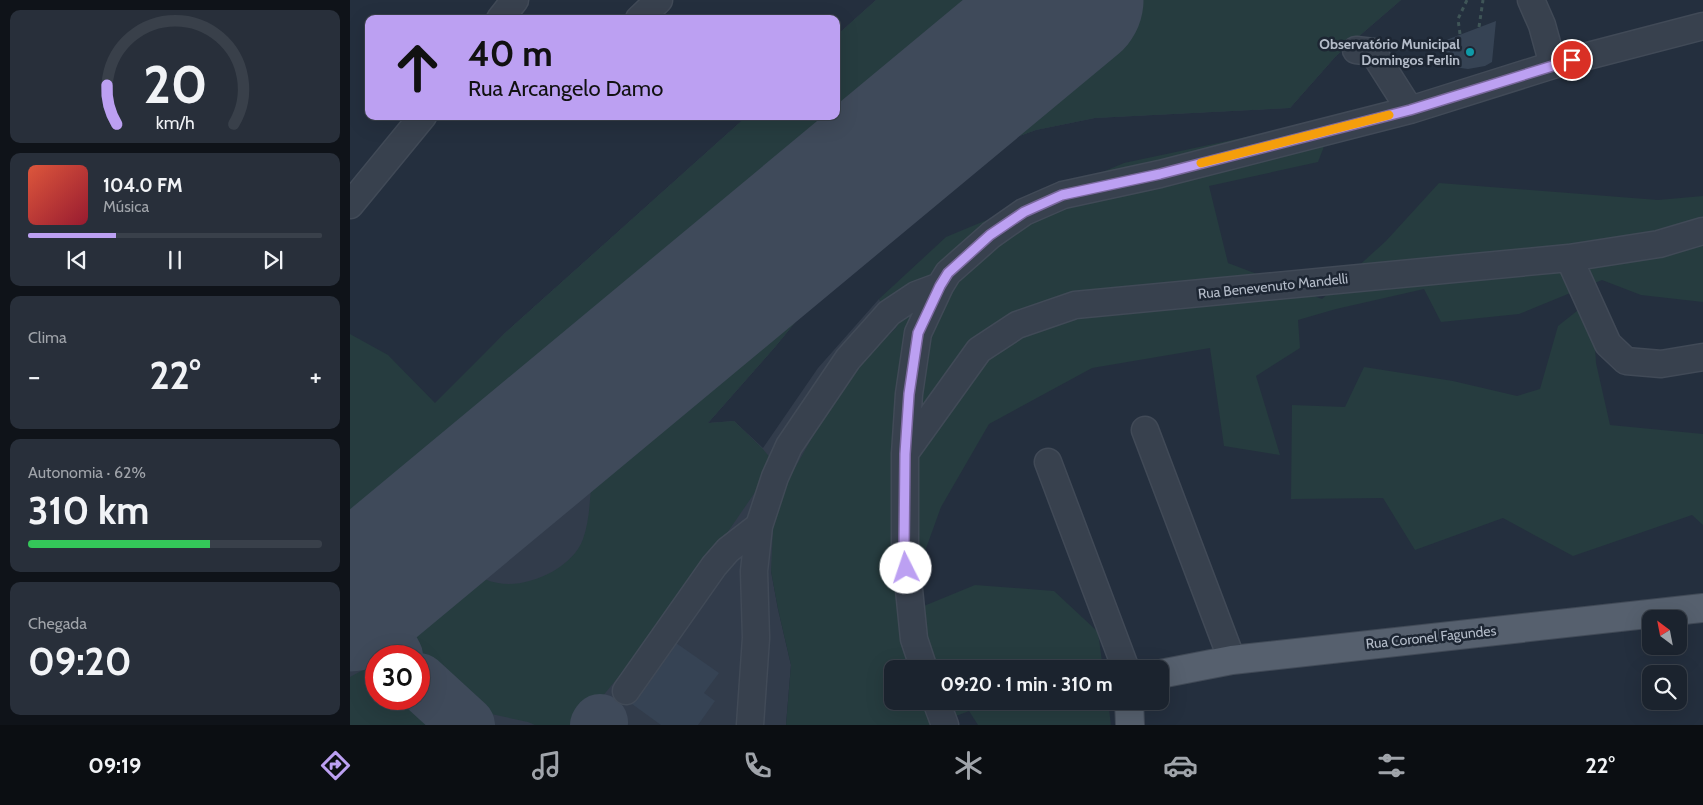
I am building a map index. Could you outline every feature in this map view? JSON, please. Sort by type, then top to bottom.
[{"type":"main road","name":"Rua Coronel Fagundes","points":[[1169,672],[1232,660],[1703,608]]},
{"type":"main road","points":[[1129,710],[1130,725]]},
{"type":"street","points":[[503,15],[515,0]]},
{"type":"street","points":[[643,15],[659,0]]},
{"type":"street","points":[[1530,0],[1542,25],[1553,65]]},
{"type":"street","points":[[921,660],[914,639],[904,550],[905,454],[909,394],[918,333],[948,273],[990,235],[1024,212],[1062,195],[1160,174],[1410,110],[1553,65],[1703,26]]},
{"type":"street","points":[[1356,50],[1374,52],[1410,110]]},
{"type":"street","points":[[350,205],[420,120]]},
{"type":"street","name":"Rua Benevenuto Mandelli","points":[[905,454],[979,350],[1017,324],[1076,305],[1569,258],[1659,244],[1703,231]]},
{"type":"street","points":[[1569,258],[1608,344],[1626,361],[1661,364],[1703,357]]},
{"type":"street","points":[[750,725],[756,638],[754,571],[759,526],[775,477],[789,446],[848,359],[889,313],[916,295],[940,286]]},
{"type":"street","points":[[1145,430],[1232,660]]},
{"type":"street","points":[[1048,462],[1123,660]]},
{"type":"street","points":[[626,691],[723,555],[759,526]]},
{"type":"path","points":[[1460,34],[1458,19],[1467,0]]},
{"type":"path","points":[[1479,27],[1484,0]]},
{"type":"shaded area","points":[[876,0],[1401,0],[1336,56],[1290,108],[1095,118],[1036,130],[1003,142],[963,169],[847,265],[816,297],[708,423],[734,421],[763,448],[818,368],[879,299],[897,327],[861,363],[771,571],[791,665],[786,725],[350,725],[350,492],[505,333],[743,120],[840,120],[840,32]]},
{"type":"green space","points":[[876,0],[1009,0],[424,484],[411,492],[350,542],[350,334],[388,355],[435,403],[505,333],[743,120],[840,120],[840,32]]},
{"type":"green space","points":[[1112,0],[1401,0],[1336,56],[1290,108],[1095,118],[1036,130],[1003,142],[963,169],[847,265],[816,297],[708,423],[734,421],[772,460],[760,485],[679,603],[579,725],[535,725],[468,709],[430,673],[430,645],[401,645],[409,619],[411,591],[453,556],[474,573],[485,579],[510,584],[522,583],[548,574],[570,559],[578,549],[586,528],[592,474],[598,449],[615,423],[1027,69]]},
{"type":"green space","points":[[1335,118],[1318,162],[1209,186],[1228,263],[1322,299],[1386,241],[1439,183],[1658,200],[1703,196],[1703,302],[1641,295],[1602,280],[1519,314],[1441,322],[1424,289],[1336,309],[1298,320],[1300,348],[1256,376],[1280,455],[1224,446],[1210,348],[1092,368],[989,424],[941,507],[916,576],[919,608],[975,585],[1054,591],[1098,632],[1102,660],[884,660],[884,710],[1109,710],[1111,725],[978,725],[969,711],[933,725],[786,725],[791,665],[771,571],[773,529],[787,482],[830,406],[860,363],[897,327],[879,299],[946,237],[1124,163]]},
{"type":"green space","points":[[1592,299],[1596,363],[1610,425],[1703,434],[1703,525],[1692,515],[1573,556],[1503,518],[1415,550],[1383,498],[1291,499],[1292,405],[1345,407],[1364,367],[1453,381],[1517,396],[1540,389],[1558,326]]},
{"type":"green space","points":[[365,669],[365,710],[430,710],[430,707],[450,725],[350,725],[350,677]]},
{"type":"building","name":"Observatório Municipal Domingos Ferlin","points":[[1496,21],[1492,62],[1485,66],[1468,69],[1454,67],[1441,42]]},
{"type":"building","points":[[676,643],[719,673],[704,693],[715,701],[698,725],[661,725],[632,704]]},
{"type":"taxiway","points":[[389,645],[383,634],[381,611],[386,586],[429,536]]},
{"type":"taxiway","points":[[430,691],[467,725]]},
{"type":"runway","points":[[350,601],[1073,0]]},
{"type":"slow traffic","points":[[1201,163],[1389,115]]},
{"type":"place","name":"Observatório Municipal Domingos Ferlin","points":[[1470,52]]},
{"type":"route","points":[[906,568],[904,550],[905,454],[909,394],[918,333],[948,273],[990,235],[1024,212],[1062,195],[1160,174],[1410,110],[1572,60]]}]
